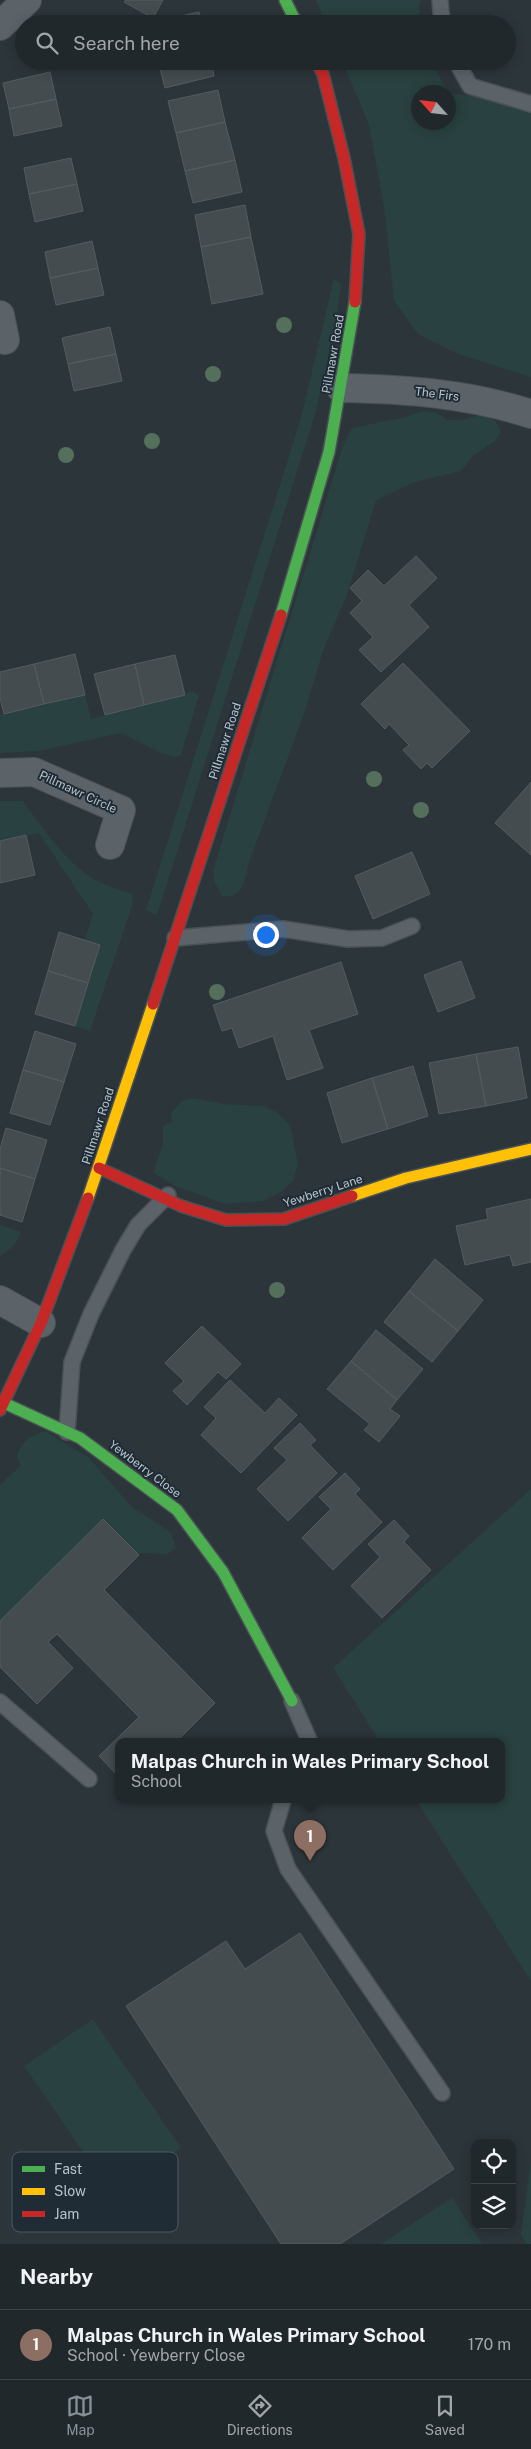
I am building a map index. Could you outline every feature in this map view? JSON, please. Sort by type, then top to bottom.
[{"type":"street","points":[[0,26],[27,0]]},
{"type":"street","points":[[285,0],[292,15]]},
{"type":"street","name":"Pillmawr Road","points":[[2,1407],[41,1323],[99,1168],[286,599],[329,452],[354,312],[359,234],[344,158],[321,70]]},
{"type":"street","name":"The Firs","points":[[341,388],[387,388],[456,396],[531,414]]},
{"type":"street","name":"Pillmawr Circle","points":[[0,773],[34,772],[121,810],[110,845]]},
{"type":"street","name":"Yewberry Lane","points":[[99,1168],[168,1195],[181,1206],[226,1220],[284,1219],[406,1178],[531,1149]]},
{"type":"street","points":[[0,1300],[41,1323]]},
{"type":"street","name":"Yewberry Close","points":[[2,1407],[80,1438],[177,1510],[223,1572],[292,1701]]},
{"type":"lane","points":[[440,0],[441,15]]},
{"type":"lane","points":[[461,70],[470,86],[531,104]]},
{"type":"lane","points":[[175,938],[284,929],[348,938],[382,938],[412,926]]},
{"type":"lane","points":[[67,1432],[72,1362],[91,1314],[123,1250],[138,1225],[168,1195]]},
{"type":"lane","points":[[292,1701],[308,1738]]},
{"type":"lane","points":[[0,1702],[89,1779]]},
{"type":"lane","points":[[282,1803],[274,1831],[288,1869],[442,2093]]},
{"type":"green space","points":[[316,0],[421,0],[419,5],[420,15],[322,15]]},
{"type":"green space","points":[[346,70],[435,70],[444,85],[411,85],[411,130],[456,130],[456,94],[531,104],[531,377],[458,354],[418,334],[394,301],[384,207],[369,125]]},
{"type":"green space","points":[[334,278],[341,285],[334,334],[314,418],[157,915],[146,910],[301,418]]},
{"type":"green space","points":[[424,411],[437,413],[448,420],[461,420],[484,414],[494,420],[501,430],[495,441],[473,456],[461,471],[415,482],[376,500],[348,592],[323,651],[304,714],[248,865],[246,877],[242,887],[234,895],[222,896],[215,883],[213,871],[342,448],[352,428]]},
{"type":"green space","points":[[190,691],[199,695],[181,755],[175,757],[161,753],[121,733],[39,751],[0,753],[0,715],[85,695],[91,719],[185,695]]},
{"type":"green space","points":[[0,801],[23,801],[53,842],[79,869],[99,882],[132,894],[133,903],[90,1031],[75,1026],[100,945],[85,940],[93,914],[39,833],[0,841]]},
{"type":"green space","points":[[192,1098],[224,1104],[263,1106],[278,1113],[290,1125],[298,1164],[293,1181],[282,1191],[264,1201],[225,1204],[175,1186],[153,1173],[163,1144],[163,1126],[172,1122],[171,1113],[182,1101]]},
{"type":"green space","points":[[0,1225],[21,1232],[14,1246],[0,1256]]},
{"type":"green space","points":[[45,1431],[88,1457],[132,1507],[171,1533],[176,1548],[168,1554],[138,1553],[103,1519],[0,1621],[0,1485],[21,1465],[17,1459],[18,1453],[26,1440]]},
{"type":"green space","points":[[531,1489],[531,1981],[418,1803],[505,1803],[505,1738],[377,1738],[333,1668]]},
{"type":"green space","points":[[93,2019],[181,2148],[175,2152],[83,2152],[24,2066]]},
{"type":"green space","points":[[531,2162],[531,2244],[526,2244],[521,2235]]},
{"type":"green space","points":[[452,2198],[482,2244],[381,2244]]},
{"type":"building","points":[[126,0],[163,0],[155,15],[148,15],[124,2]]},
{"type":"building","points":[[199,12],[200,15],[186,15]]},
{"type":"building","points":[[160,70],[213,70],[214,76],[165,88]]},
{"type":"building","points":[[50,72],[56,99],[9,109],[3,83]]},
{"type":"building","points":[[218,90],[225,122],[176,133],[168,101]]},
{"type":"building","points":[[56,99],[62,126],[14,136],[9,109]]},
{"type":"building","points":[[225,122],[235,160],[185,171],[176,133]]},
{"type":"building","points":[[71,158],[77,184],[29,194],[24,168]]},
{"type":"building","points":[[235,160],[242,192],[193,203],[185,171]]},
{"type":"building","points":[[77,184],[83,211],[35,222],[29,194]]},
{"type":"building","points":[[245,205],[251,237],[201,247],[195,215]]},
{"type":"building","points":[[251,237],[263,294],[212,304],[201,247]]},
{"type":"building","points":[[92,241],[98,268],[50,278],[45,252]]},
{"type":"building","points":[[98,268],[104,295],[56,305],[50,278]]},
{"type":"building","points":[[110,327],[116,354],[68,364],[62,338]]},
{"type":"building","points":[[116,354],[122,381],[74,391],[68,364]]},
{"type":"building","points":[[416,556],[437,578],[409,605],[429,627],[381,672],[359,650],[373,637],[350,613],[362,601],[350,588],[368,570],[384,586]]},
{"type":"building","points":[[75,654],[85,695],[44,704],[34,664]]},
{"type":"building","points":[[175,655],[185,695],[144,705],[135,664]]},
{"type":"building","points":[[403,663],[470,731],[432,768],[427,763],[421,769],[403,750],[409,745],[389,724],[385,729],[361,704]]},
{"type":"building","points":[[34,664],[44,704],[4,714],[0,698],[0,672]]},
{"type":"building","points":[[135,664],[144,705],[105,715],[94,674]]},
{"type":"building","points":[[531,782],[531,855],[495,823]]},
{"type":"building","points":[[26,835],[35,875],[0,883],[0,841]]},
{"type":"building","points":[[412,852],[430,894],[373,919],[355,876]]},
{"type":"building","points":[[59,932],[100,945],[88,983],[48,971]]},
{"type":"building","points":[[461,961],[475,998],[438,1012],[424,975]]},
{"type":"building","points":[[341,962],[358,1014],[309,1030],[323,1068],[287,1080],[273,1036],[239,1048],[232,1028],[222,1031],[213,1005]]},
{"type":"building","points":[[48,971],[88,983],[75,1026],[35,1014]]},
{"type":"building","points":[[35,1031],[76,1044],[64,1082],[23,1070]]},
{"type":"building","points":[[518,1047],[527,1098],[486,1106],[476,1054]]},
{"type":"building","points":[[476,1054],[486,1106],[439,1114],[429,1063]]},
{"type":"building","points":[[413,1066],[428,1116],[388,1129],[372,1078]]},
{"type":"building","points":[[23,1070],[64,1082],[50,1125],[10,1113]]},
{"type":"building","points":[[372,1078],[388,1129],[342,1143],[327,1093]]},
{"type":"building","points":[[6,1128],[47,1140],[35,1179],[0,1168],[0,1149]]},
{"type":"building","points":[[0,1168],[35,1179],[22,1222],[0,1215]]},
{"type":"building","points":[[531,1199],[531,1262],[513,1266],[510,1255],[465,1265],[456,1226],[488,1219],[486,1209]]},
{"type":"building","points":[[435,1259],[483,1300],[458,1331],[409,1291]]},
{"type":"building","points":[[409,1291],[458,1331],[432,1362],[384,1322]]},
{"type":"building","points":[[202,1326],[241,1364],[226,1379],[218,1372],[187,1405],[173,1391],[184,1381],[165,1363]]},
{"type":"building","points":[[376,1330],[423,1369],[397,1400],[351,1361]]},
{"type":"building","points":[[351,1361],[397,1400],[390,1409],[400,1416],[379,1442],[364,1430],[370,1424],[327,1389]]},
{"type":"building","points":[[230,1380],[265,1413],[279,1398],[297,1415],[241,1473],[201,1435],[216,1418],[204,1407]]},
{"type":"building","points":[[300,1423],[316,1440],[310,1445],[337,1473],[288,1521],[257,1489],[287,1460],[274,1448]]},
{"type":"building","points":[[345,1473],[360,1489],[355,1494],[382,1522],[333,1570],[302,1538],[331,1509],[319,1497]]},
{"type":"building","points":[[103,1519],[139,1555],[104,1590],[215,1703],[180,1738],[117,1738],[139,1717],[57,1634],[48,1642],[73,1668],[37,1704],[0,1667],[0,1621]]},
{"type":"building","points":[[394,1520],[409,1536],[404,1542],[431,1570],[382,1618],[351,1586],[380,1557],[368,1544]]},
{"type":"building","points":[[115,1740],[115,1773],[99,1756]]},
{"type":"building","points":[[300,1933],[454,2169],[340,2244],[281,2244],[126,2006],[226,1941],[245,1969]]},
{"type":"traffic: fast","points":[[285,0],[292,15]]},
{"type":"traffic: fast","points":[[281,615],[329,452],[355,302]]},
{"type":"traffic: fast","points":[[4,1403],[80,1438],[177,1510],[223,1572],[292,1701]]},
{"type":"traffic: slow","points":[[88,1198],[153,1004]]},
{"type":"traffic: slow","points":[[352,1196],[406,1178],[531,1149]]},
{"type":"traffic: jam","points":[[321,70],[344,158],[359,234],[355,302]]},
{"type":"traffic: jam","points":[[153,1004],[281,615]]},
{"type":"traffic: jam","points":[[99,1168],[181,1206],[226,1220],[284,1219],[352,1196]]},
{"type":"traffic: jam","points":[[0,1410],[41,1323],[88,1198]]},
{"type":"place","name":"Malpas Church in Wales Primary School","points":[[310,1861]]}]
